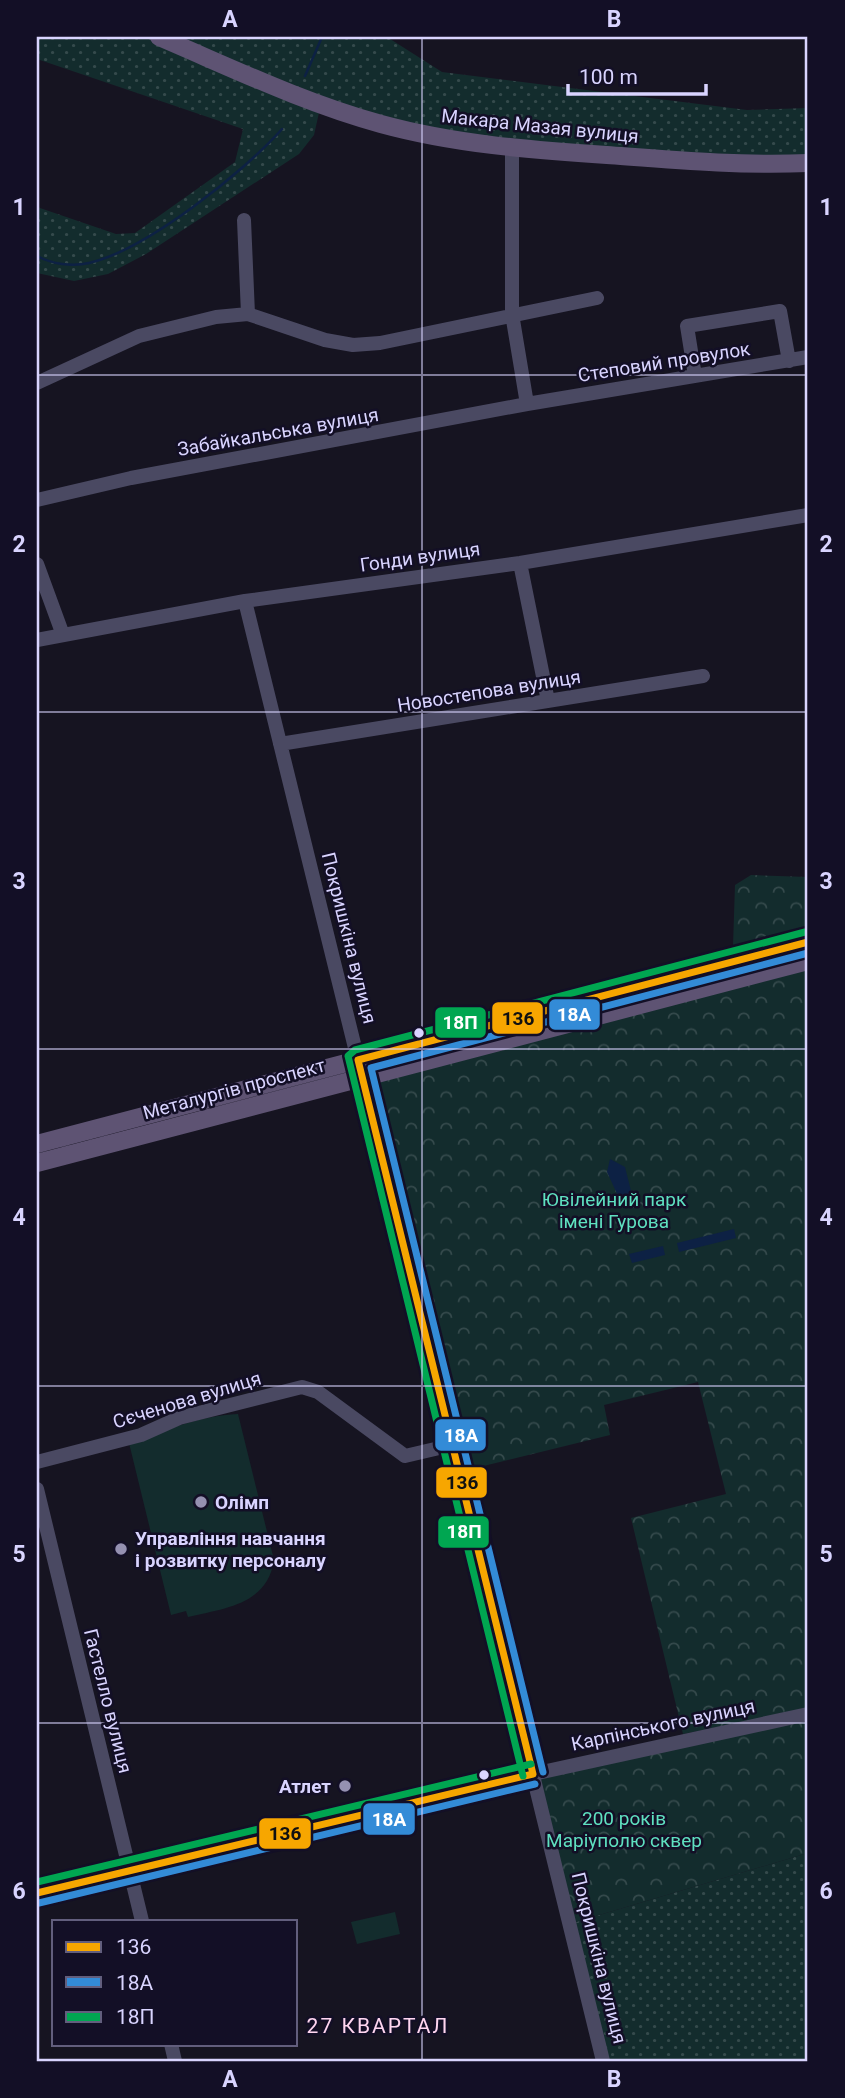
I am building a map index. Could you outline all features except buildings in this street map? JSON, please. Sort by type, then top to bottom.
[{"type":"main road","name":"Макара Мазая вулиця","points":[[159,37],[321,105],[382,125],[512,147],[722,164],[808,163]]},
{"type":"main road","name":"Металургів проспект","points":[[37,1163],[808,942]]},
{"type":"main road","name":"Металургів проспект","points":[[37,1144],[808,961]]},
{"type":"street","points":[[512,147],[512,314],[527,404]]},
{"type":"street","points":[[244,220],[248,314]]},
{"type":"street","points":[[37,383],[139,336],[178,324],[248,314],[325,340],[353,345],[380,343],[597,298]]},
{"type":"street","points":[[695,376],[687,326],[780,311],[789,361]]},
{"type":"street","name":"Степовий провулок","points":[[527,404],[808,358]]},
{"type":"street","name":"Забайкальська вулиця","points":[[37,500],[131,478],[527,404]]},
{"type":"street","name":"Гонди вулиця","points":[[37,640],[245,601],[520,563],[808,514]]},
{"type":"street","points":[[520,563],[548,701]]},
{"type":"street","points":[[37,565],[63,635]]},
{"type":"street","name":"Покришкіна вулиця","points":[[245,601],[603,2061]]},
{"type":"street","name":"Новостепова вулиця","points":[[280,744],[703,676]]},
{"type":"street","name":"Сєченова вулиця","points":[[37,1462],[141,1435],[179,1418],[302,1387],[318,1392],[405,1456],[452,1445]]},
{"type":"street","name":"Гастелло вулиця","points":[[37,1489],[142,1920]]},
{"type":"street","name":"Карпінського вулиця","points":[[37,1893],[533,1774],[808,1714]]},
{"type":"green space","points":[[37,37],[153,37],[320,108],[314,135],[299,154],[146,254],[108,274],[74,281],[37,273],[37,207],[116,234],[135,233],[235,162],[243,129],[37,59]]},
{"type":"green space","points":[[168,37],[387,37],[442,72],[747,110],[808,108],[808,159],[534,146],[383,121]]},
{"type":"green space","points":[[751,875],[808,877],[808,927],[733,947],[735,885]]},
{"type":"green space","name":"Ювілейний парк імені Гурова","points":[[808,967],[808,1709],[683,1734],[631,1518],[726,1494],[698,1382],[604,1405],[610,1435],[463,1471],[367,1081]]},
{"type":"green space","name":"Олімп","points":[[238,1414],[274,1560],[270,1575],[263,1587],[253,1595],[230,1607],[188,1617],[186,1611],[171,1615],[129,1443],[196,1421]]},
{"type":"green space","name":"200 років Маріуполю сквер","points":[[808,1714],[808,1853],[569,1924],[533,1774]]},
{"type":"green space","points":[[808,1853],[808,2061],[603,2061],[569,1924]]},
{"type":"green space","points":[[395,1912],[400,1934],[357,1944],[351,1922]]},
{"type":"water","points":[[610,1159],[625,1167],[632,1195],[619,1198],[607,1172]]},
{"type":"water","points":[[734,1229],[736,1238],[679,1252],[677,1243]]},
{"type":"water","points":[[663,1246],[665,1255],[632,1263],[629,1254]]},
{"type":"waterway","points":[[305,76],[322,37]]},
{"type":"waterway","points":[[37,256],[49,261],[76,265],[112,255],[138,243],[219,187],[282,129]]},
{"type":"transit line","name":"18П","points":[[523,1776],[348,1056],[355,1050],[805,932]]},
{"type":"transit line","name":"136","points":[[533,1774],[358,1060],[808,942]]},
{"type":"transit line","name":"18А","points":[[543,1772],[371,1068],[808,953]]},
{"type":"transit line","name":"18П","points":[[37,1882],[531,1764]]},
{"type":"transit line","name":"136","points":[[37,1893],[533,1774]]},
{"type":"transit line","name":"18А","points":[[39,1903],[535,1784]]},
{"type":"place","name":"Олімп","points":[[201,1502]]},
{"type":"place","name":"Управління навчання і розвитку персоналу","points":[[121,1549]]},
{"type":"place","name":"Атлет","points":[[345,1786]]},
{"type":"district","name":"27 КВАРТАЛ","points":[[378,2026]]}]
